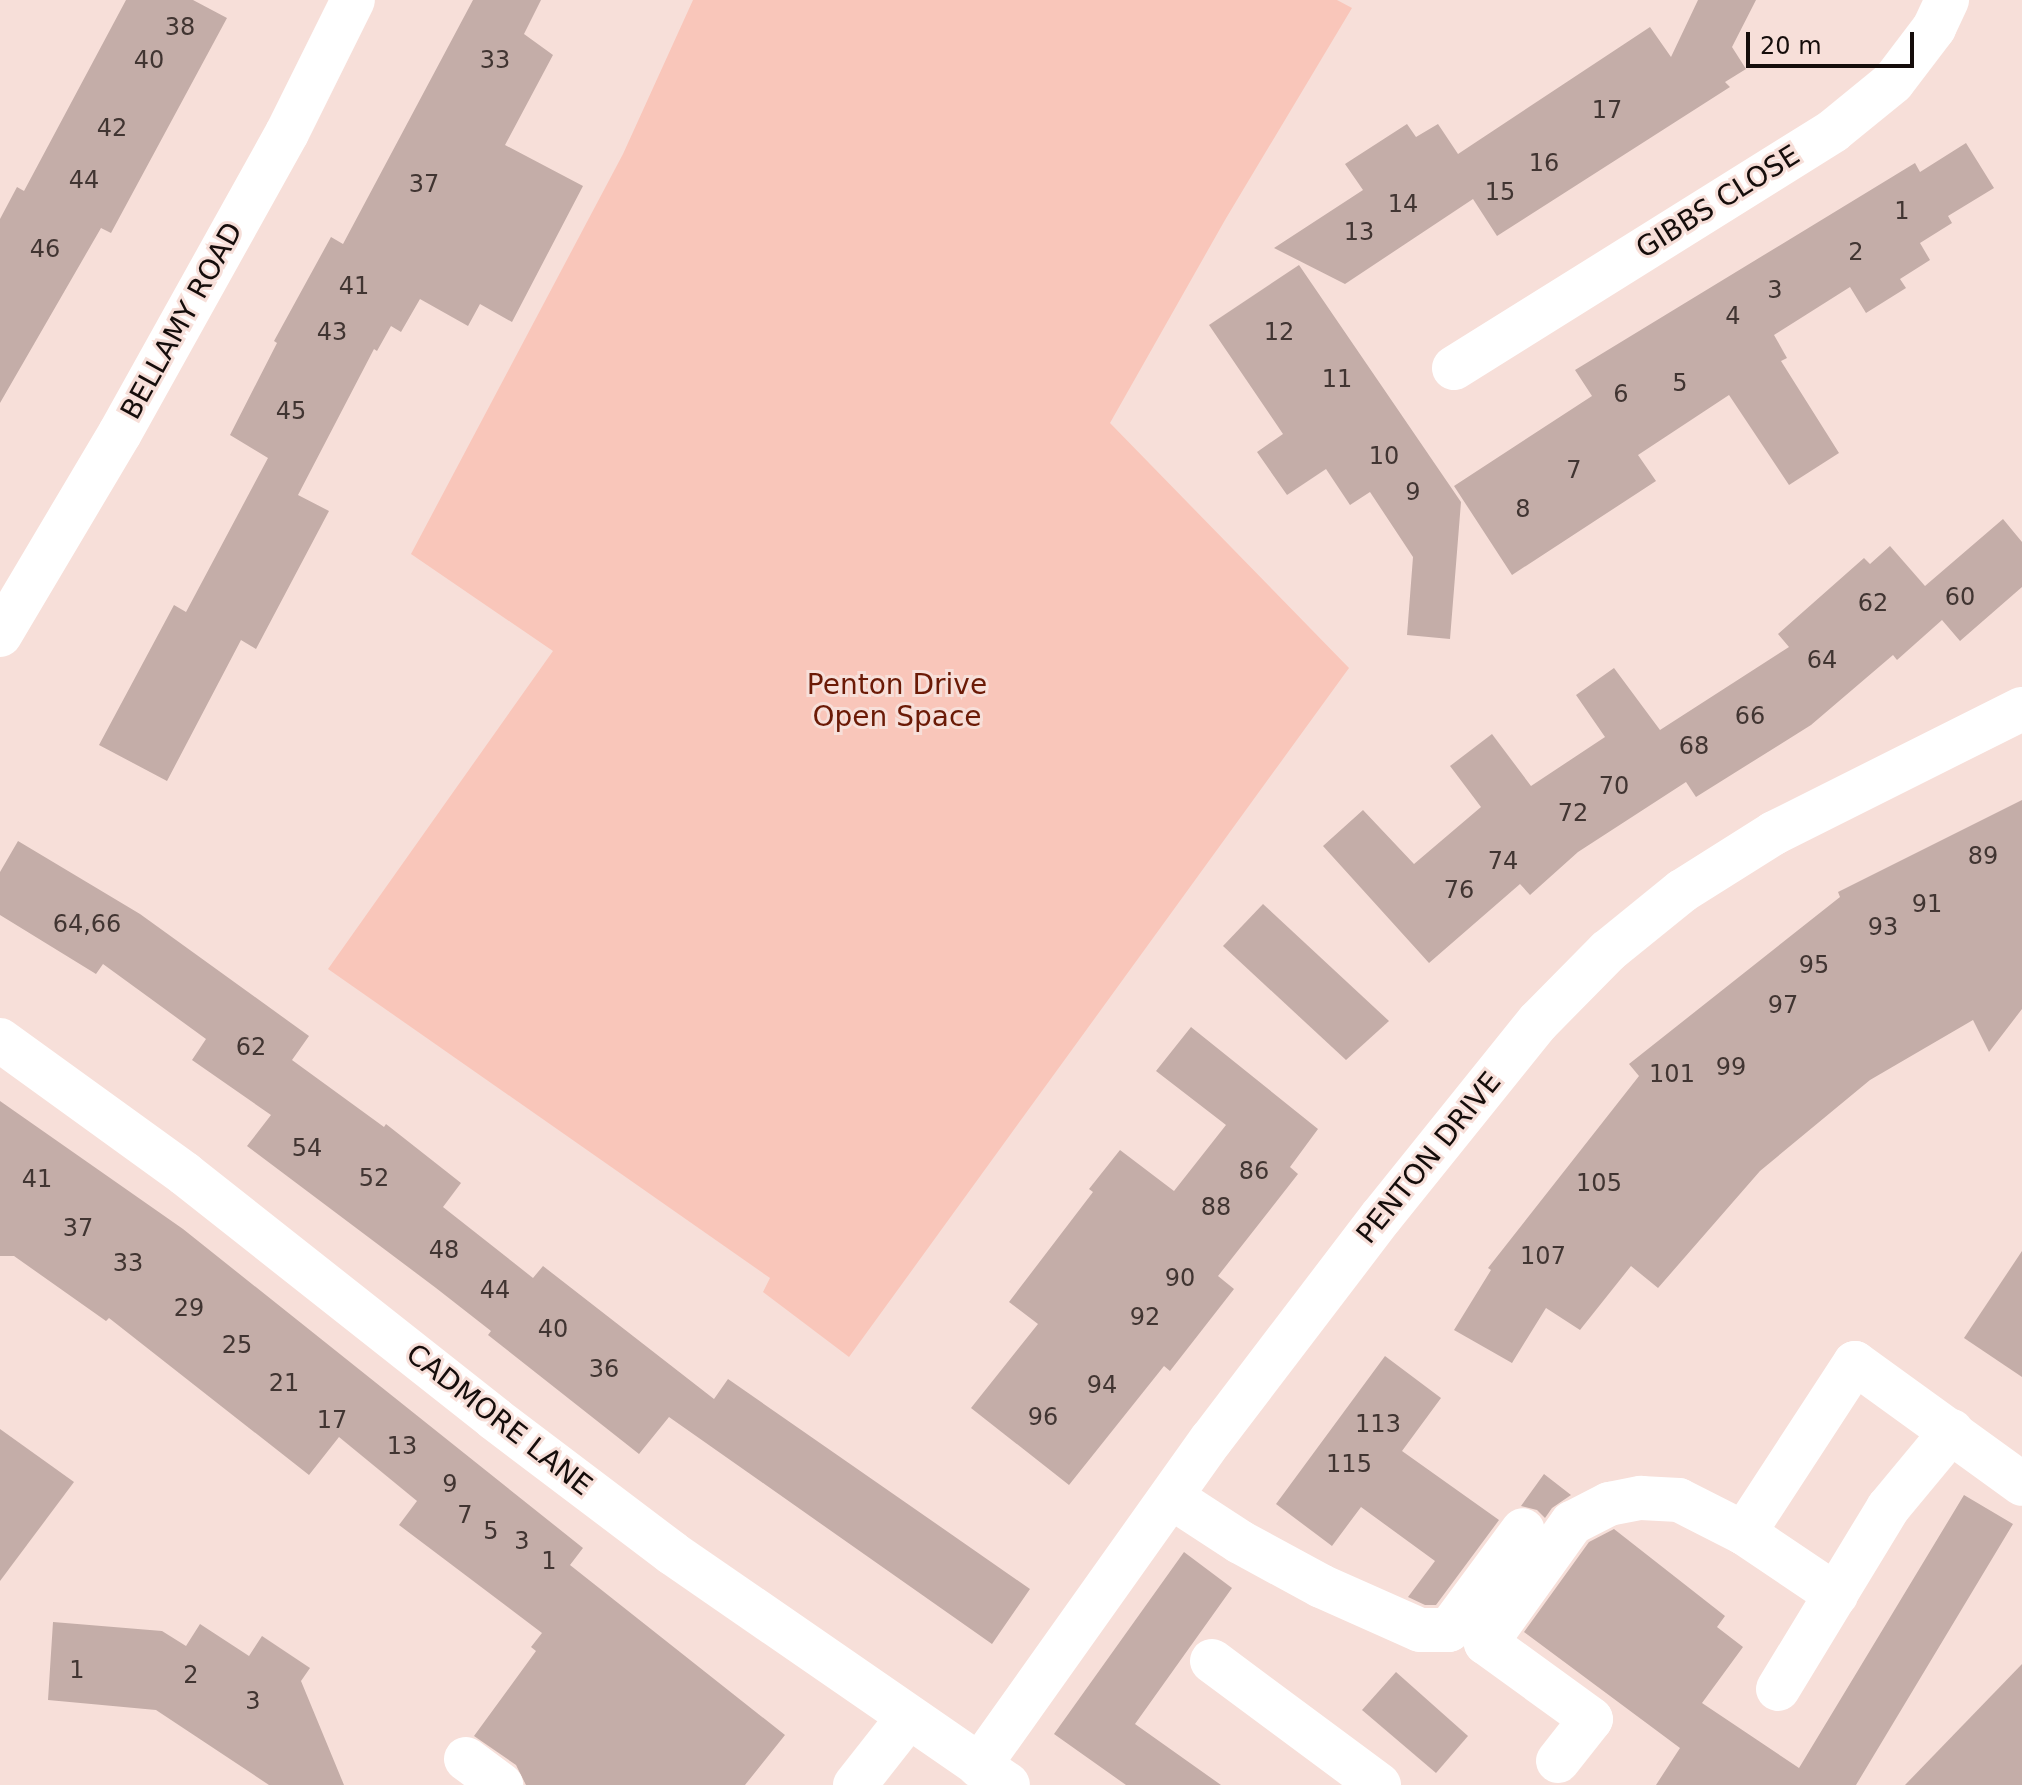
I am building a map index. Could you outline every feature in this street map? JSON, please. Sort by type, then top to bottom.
[{"type":"street","name":"BELLAMY ROAD","points":[[0,635],[120,433],[271,160],[353,0]]},
{"type":"street","name":"GIBBS CLOSE","points":[[1454,368],[1833,131],[1893,82],[1934,28],[1947,0]]},
{"type":"street","name":"PENTON DRIVE","points":[[994,1775],[1171,1497],[1381,1217],[1538,1022],[1608,951],[1682,891],[1774,833],[2022,709]]},
{"type":"street","name":"CADMORE LANE","points":[[0,1040],[185,1174],[495,1419],[672,1553],[907,1719],[994,1775]]},
{"type":"street","points":[[1744,1533],[1855,1363],[2022,1484]]},
{"type":"street","points":[[1778,1689],[1888,1508],[1952,1431]]},
{"type":"street","points":[[1171,1497],[1240,1542],[1321,1586],[1420,1630],[1449,1630],[1523,1530]]},
{"type":"street","points":[[1558,1761],[1591,1719],[1486,1643],[1572,1523],[1609,1504],[1641,1498],[1679,1500],[1744,1533],[1836,1595]]},
{"type":"street","points":[[1212,1661],[1379,1785]]},
{"type":"street","points":[[855,1785],[907,1719]]},
{"type":"street","points":[[466,1759],[501,1785]]},
{"type":"green space","name":"Penton Drive Open Space","points":[[693,0],[1337,0],[1352,8],[1225,220],[1110,423],[1349,668],[849,1357],[763,1292],[770,1278],[328,969],[553,651],[411,554],[623,154]]},
{"type":"building","points":[[126,0],[193,0],[227,18],[111,233],[101,228],[0,403],[0,219],[17,187],[24,191]]},
{"type":"building","points":[[473,0],[541,0],[524,34],[553,55],[505,145],[583,186],[512,322],[480,304],[468,326],[420,299],[401,332],[391,326],[377,351],[374,349],[298,495],[329,511],[256,649],[241,640],[167,781],[99,745],[174,605],[186,612],[268,458],[230,435],[277,343],[274,341],[331,237],[343,244]]},
{"type":"building","points":[[1698,0],[1756,0],[1732,47],[1746,69],[1725,82],[1730,87],[1497,236],[1473,199],[1345,284],[1274,248],[1363,190],[1345,164],[1407,124],[1416,137],[1438,124],[1458,154],[1650,27],[1671,57]]},
{"type":"building","points":[[1966,143],[1994,188],[1948,216],[1952,223],[1920,243],[1930,260],[1900,279],[1906,288],[1866,313],[1850,287],[1774,335],[1787,358],[1781,361],[1839,453],[1789,485],[1729,395],[1638,455],[1656,481],[1512,575],[1454,486],[1592,396],[1575,370],[1915,163],[1920,172]]},
{"type":"building","points":[[1299,265],[1461,502],[1450,639],[1407,635],[1413,557],[1370,492],[1350,505],[1326,469],[1287,495],[1257,452],[1283,434],[1209,325]]},
{"type":"building","points":[[2003,519],[2022,542],[2022,587],[1960,641],[1942,620],[1897,660],[1893,655],[1811,725],[1696,797],[1686,782],[1578,852],[1530,895],[1520,884],[1429,963],[1323,846],[1363,810],[1414,864],[1481,807],[1450,766],[1492,734],[1531,786],[1605,737],[1576,695],[1614,668],[1660,730],[1789,647],[1778,634],[1864,558],[1870,564],[1890,546],[1925,586]]},
{"type":"building","points":[[2022,800],[2022,1009],[1989,1052],[1973,1020],[1870,1080],[1760,1171],[1658,1288],[1631,1266],[1580,1330],[1546,1308],[1512,1363],[1454,1330],[1491,1270],[1488,1268],[1639,1076],[1629,1064],[1840,897],[1838,892]]},
{"type":"building","points":[[18,841],[140,914],[309,1036],[292,1060],[384,1127],[386,1124],[461,1183],[443,1207],[533,1278],[543,1266],[714,1399],[728,1379],[1030,1589],[992,1644],[669,1417],[639,1454],[488,1335],[491,1331],[247,1146],[271,1115],[192,1060],[206,1039],[103,964],[96,974],[0,915],[0,872]]},
{"type":"building","points":[[1263,904],[1389,1021],[1346,1060],[1223,946]]},
{"type":"building","points":[[1191,1027],[1318,1129],[1290,1167],[1298,1174],[1218,1276],[1234,1289],[1170,1371],[1164,1366],[1069,1485],[971,1408],[1038,1324],[1009,1302],[1093,1192],[1089,1189],[1120,1150],[1174,1191],[1226,1125],[1156,1071]]},
{"type":"building","points":[[0,1101],[183,1229],[583,1548],[570,1565],[785,1735],[745,1785],[526,1785],[516,1765],[474,1736],[536,1651],[531,1647],[542,1633],[399,1525],[417,1501],[339,1437],[309,1475],[109,1318],[106,1321],[14,1256],[0,1256]]},
{"type":"building","points":[[2022,1251],[2022,1377],[1964,1338]]},
{"type":"building","points":[[1385,1356],[1441,1398],[1402,1451],[1499,1520],[1436,1605],[1425,1605],[1408,1597],[1435,1561],[1361,1507],[1332,1546],[1276,1504]]},
{"type":"building","points":[[0,1429],[74,1482],[0,1581]]},
{"type":"building","points":[[1544,1474],[1571,1495],[1552,1508],[1545,1518],[1537,1510],[1521,1506]]},
{"type":"building","points":[[1964,1495],[2013,1524],[1856,1785],[1656,1785],[1680,1748],[1524,1632],[1589,1542],[1614,1529],[1725,1616],[1717,1627],[1743,1647],[1702,1703],[1799,1768]]},
{"type":"building","points":[[1184,1552],[1232,1588],[1135,1724],[1221,1785],[1126,1785],[1054,1734]]},
{"type":"building","points":[[53,1622],[162,1631],[186,1646],[200,1624],[249,1656],[262,1636],[310,1668],[301,1681],[344,1785],[269,1785],[156,1710],[48,1700]]},
{"type":"building","points":[[2022,1664],[2022,1785],[1905,1785]]},
{"type":"building","points":[[1396,1672],[1468,1736],[1436,1773],[1362,1710]]}]
